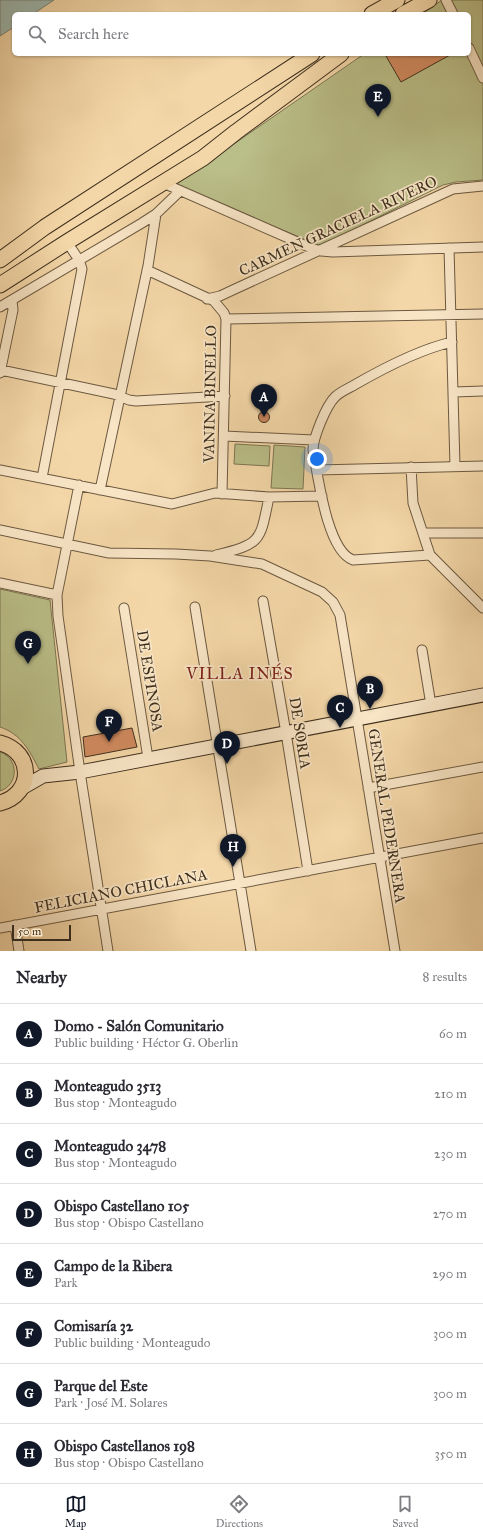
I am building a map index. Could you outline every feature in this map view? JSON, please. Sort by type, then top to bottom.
[{"type":"main road","points":[[376,12],[397,0]]},
{"type":"main road","points":[[407,12],[429,0]]},
{"type":"main road","points":[[0,260],[45,227],[309,56]]},
{"type":"main road","points":[[0,286],[65,243],[203,158],[337,56]]},
{"type":"main road","points":[[222,112],[232,116],[236,120],[236,132]]},
{"type":"main road","points":[[45,227],[44,233],[49,242],[65,243]]},
{"type":"main road","points":[[0,743],[10,746],[17,752],[23,760],[25,769],[25,778],[22,788],[8,801],[0,803]]},
{"type":"street","points":[[446,0],[452,12]]},
{"type":"street","points":[[471,52],[483,78]]},
{"type":"street","points":[[163,183],[321,251],[483,247]]},
{"type":"street","name":"CARMEN GRACIELA RIVERO","points":[[207,299],[229,292],[321,251],[453,189],[483,186]]},
{"type":"street","points":[[0,307],[142,224],[156,214],[180,191]]},
{"type":"street","points":[[100,490],[147,270],[156,214]]},
{"type":"street","points":[[142,224],[149,224],[154,231]]},
{"type":"street","points":[[353,236],[352,244],[360,251]]},
{"type":"street","points":[[42,478],[81,272],[79,260],[65,243]]},
{"type":"street","points":[[449,248],[455,466]]},
{"type":"street","name":"VANINA BINELLO","points":[[147,270],[218,305],[225,316],[225,396],[222,494]]},
{"type":"street","points":[[229,292],[225,302],[225,316],[483,314]]},
{"type":"street","points":[[12,300],[13,310],[0,371],[60,382],[114,394],[136,401],[225,396]]},
{"type":"street","points":[[430,555],[353,560],[347,558],[341,550],[329,524],[316,470],[313,450],[314,440],[331,404],[338,394],[380,371],[435,347],[452,342]]},
{"type":"street","points":[[454,392],[483,392]]},
{"type":"street","points":[[224,436],[314,440]]},
{"type":"street","points":[[316,470],[483,466]]},
{"type":"street","points":[[411,467],[412,496],[430,555],[483,608]]},
{"type":"street","points":[[0,470],[79,485],[163,504],[172,504],[215,493],[269,497],[322,496]]},
{"type":"street","points":[[79,485],[57,595],[58,616],[80,772],[108,951]]},
{"type":"street","points":[[210,556],[243,548],[258,538],[262,530],[269,497]]},
{"type":"street","name":"GENERAL PEDERNERA","points":[[0,530],[67,545],[117,554],[176,554],[210,556],[262,564],[328,596],[336,606],[340,615],[395,951]]},
{"type":"street","points":[[423,533],[483,533]]},
{"type":"street","points":[[0,583],[57,595]]},
{"type":"street","name":"DE SORIA","points":[[263,601],[308,871]]},
{"type":"street","points":[[195,607],[251,951]]},
{"type":"street","name":"DE ESPINOSA","points":[[124,608],[148,758]]},
{"type":"street","points":[[422,650],[432,705]]},
{"type":"street","points":[[23,760],[31,768],[40,773],[53,774],[80,772],[483,695]]},
{"type":"street","points":[[368,788],[483,767]]},
{"type":"street","points":[[22,788],[36,779],[53,774]]},
{"type":"street","name":"FELICIANO CHICLANA","points":[[0,928],[483,838]]},
{"type":"street","points":[[15,925],[19,951]]},
{"type":"green space","points":[[442,0],[483,0],[483,180],[456,182],[443,185],[320,246],[176,184],[361,56],[471,56],[471,12],[425,12]]},
{"type":"green space","points":[[235,444],[270,446],[269,466],[234,464]]},
{"type":"green space","points":[[274,445],[305,447],[303,489],[271,488]]},
{"type":"green space","points":[[0,589],[50,600],[67,762],[39,769],[28,749],[19,738],[0,727]]},
{"type":"green space","points":[[0,752],[11,760],[14,772],[11,783],[0,791]]},
{"type":"water","points":[[0,0],[54,0],[36,12],[12,12],[12,28],[0,36]]},
{"type":"building","points":[[386,56],[448,56],[401,82]]},
{"type":"building","points":[[262,412],[266,412],[268,413],[268,421],[262,422],[259,419],[259,415]]},
{"type":"building","points":[[132,728],[137,747],[85,757],[83,737]]},
{"type":"place","name":"Campo de la Ribera","points":[[378,117]]},
{"type":"place","name":"Domo - Salón Comunitario","points":[[264,417]]},
{"type":"place","name":"Parque del Este","points":[[28,664]]},
{"type":"place","name":"Monteagudo 3513","points":[[370,709]]},
{"type":"place","name":"Monteagudo 3478","points":[[340,728]]},
{"type":"place","name":"Comisaría 32","points":[[109,742]]},
{"type":"place","name":"Obispo Castellano 105","points":[[227,764]]},
{"type":"place","name":"Obispo Castellanos 198","points":[[233,867]]},
{"type":"district","name":"VILLA INÉS","points":[[240,673]]}]
